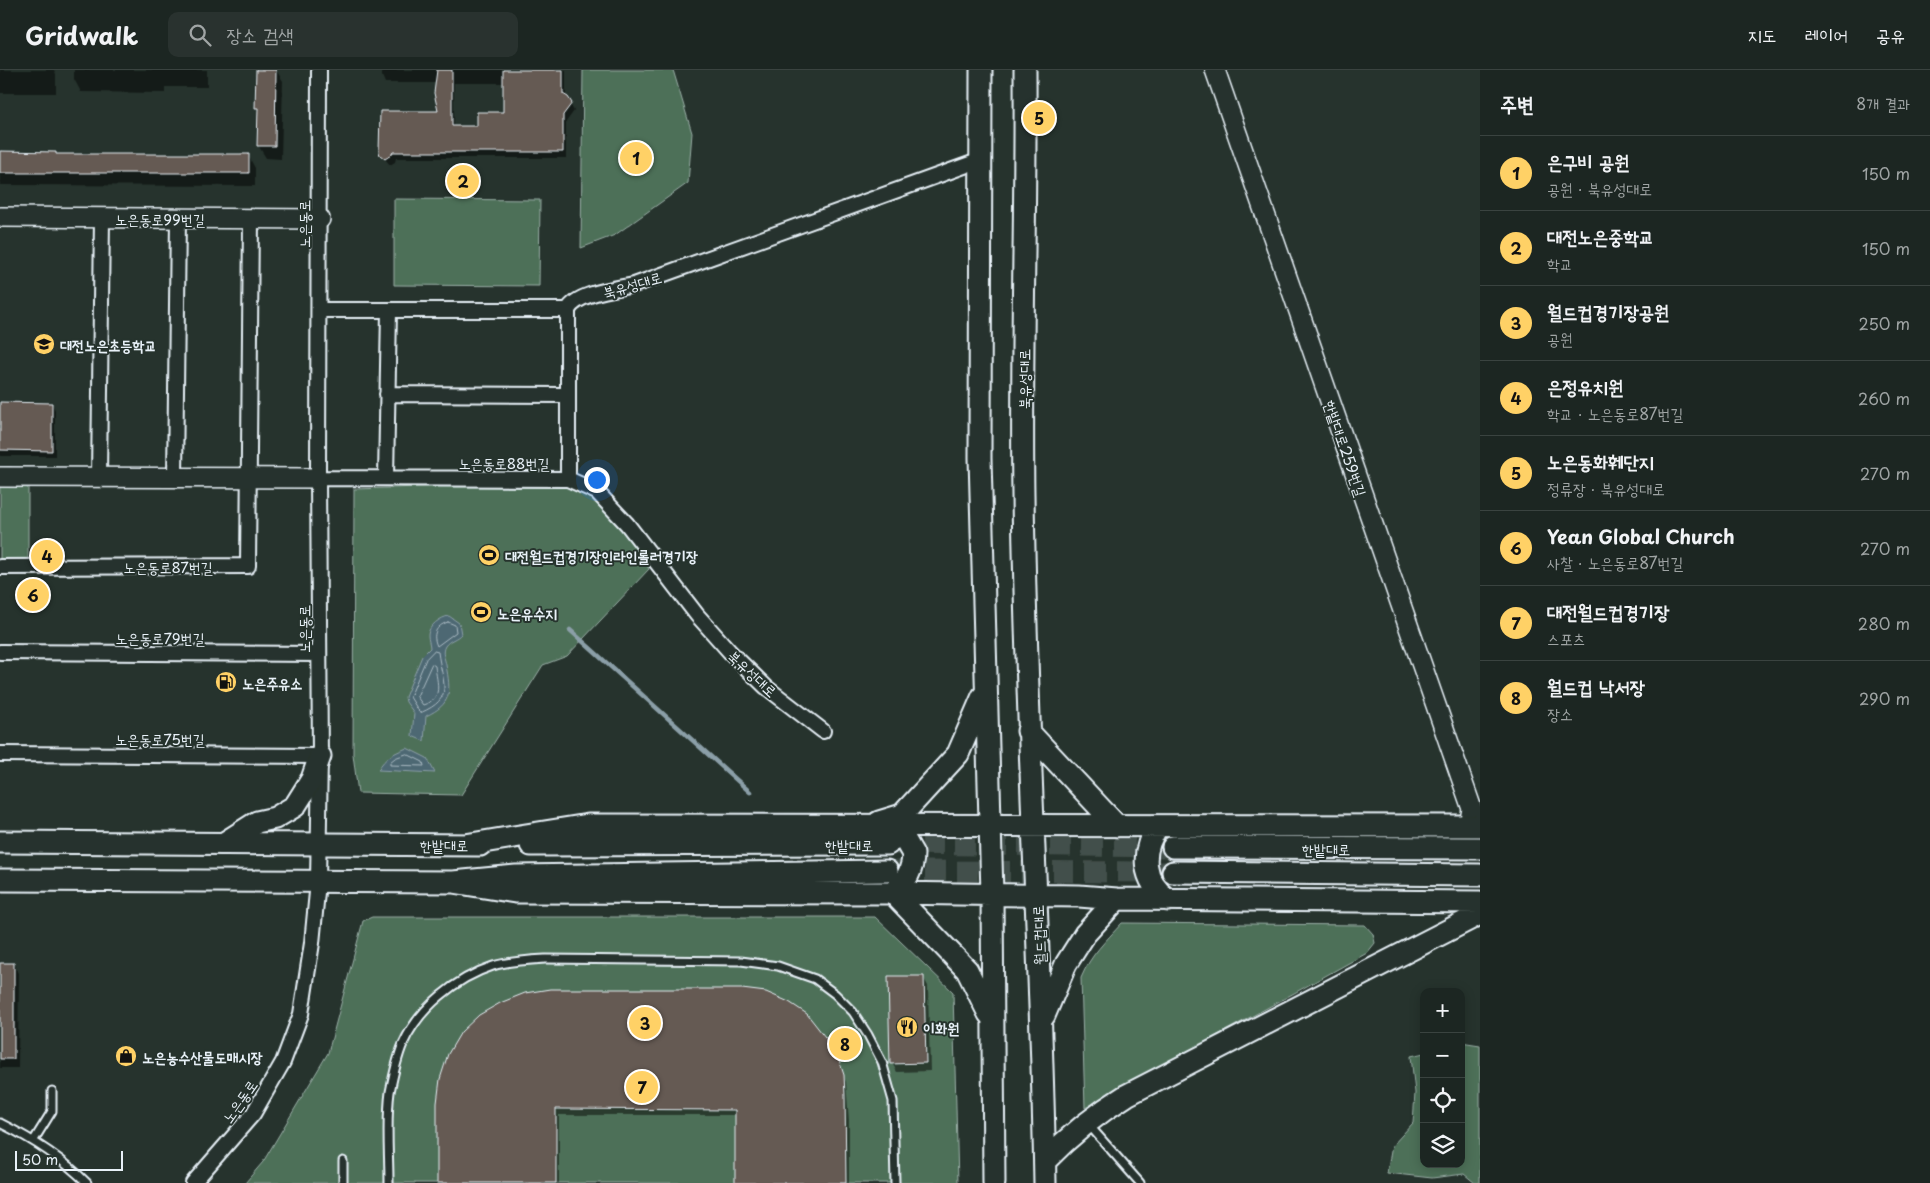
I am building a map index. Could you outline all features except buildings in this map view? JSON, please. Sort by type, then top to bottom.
[{"type":"main road","points":[[981,70],[980,458],[991,826],[996,1180]]},
{"type":"main road","name":"북유성대로","points":[[1025,70],[1023,494],[1028,687]]},
{"type":"main road","name":"월드컵대로","points":[[1028,687],[1028,731],[1041,1023],[1045,1183]]},
{"type":"main road","points":[[880,832],[902,815],[958,754],[986,689]]},
{"type":"main road","points":[[1028,731],[1118,826]]},
{"type":"main road","points":[[224,843],[257,822],[275,818],[295,806],[312,779],[320,756]]},
{"type":"main road","name":"한밭대로","points":[[0,842],[465,845],[880,832],[991,826],[1474,826]]},
{"type":"main road","points":[[1158,826],[1152,834],[1147,850],[1148,871],[1155,888],[1168,900]]},
{"type":"main road","points":[[880,832],[901,832],[914,854],[909,873],[901,886],[893,893]]},
{"type":"main road","name":"한밭대로","points":[[1173,847],[1480,848]]},
{"type":"main road","name":"한밭대로","points":[[0,880],[454,882],[516,876],[888,871]]},
{"type":"main road","name":"한밭대로","points":[[1173,872],[1480,875]]},
{"type":"main road","points":[[454,882],[515,892],[992,894],[1118,900],[1480,902]]},
{"type":"main road","points":[[893,893],[967,970],[993,1021]]},
{"type":"main road","points":[[1041,1023],[1066,964],[1085,934],[1118,900]]},
{"type":"main road","points":[[1045,1162],[1101,1110],[1127,1095],[1480,914]]},
{"type":"street","name":"노은동로","points":[[193,1183],[253,1114],[283,1062],[301,1014],[312,943],[318,882],[320,756],[318,478],[320,310],[319,70]]},
{"type":"street","name":"한밭대로259번길","points":[[1215,70],[1472,809],[1474,826]]},
{"type":"street","name":"북유성대로","points":[[568,310],[571,304],[581,298],[634,285],[982,160]]},
{"type":"street","name":"노은동로99번길","points":[[0,217],[320,218]]},
{"type":"street","points":[[99,478],[102,217]]},
{"type":"street","points":[[175,478],[178,218]]},
{"type":"street","name":"노은동로87번길","points":[[0,567],[248,566],[251,218]]},
{"type":"street","points":[[320,310],[568,310]]},
{"type":"street","points":[[386,478],[389,310]]},
{"type":"street","name":"노은동로88번길","points":[[318,478],[568,479],[568,310]]},
{"type":"street","points":[[387,394],[568,394]]},
{"type":"street","points":[[0,477],[318,478]]},
{"type":"street","name":"북유성대로","points":[[568,479],[597,492],[627,524],[697,615],[730,652],[766,687],[823,731]]},
{"type":"street","name":"노은동로79번길","points":[[0,652],[319,654]]},
{"type":"street","name":"노은동로75번길","points":[[0,754],[320,756]]},
{"type":"lane","points":[[389,1183],[390,1093],[403,1044],[418,1020],[436,1000],[462,980],[493,966],[546,959],[742,961],[778,966],[815,979],[835,994],[853,1012],[882,1062],[893,1101],[896,1183]]},
{"type":"lane","points":[[34,1140],[52,1111],[52,1091]]},
{"type":"lane","points":[[1087,1122],[1140,1183]]},
{"type":"lane","points":[[0,1123],[34,1140],[71,1167],[87,1183]]},
{"type":"lane","points":[[343,1183],[344,1160]]},
{"type":"green space","points":[[583,70],[673,70],[692,133],[688,183],[615,235],[581,248]]},
{"type":"green space","points":[[394,199],[540,200],[539,286],[394,285]]},
{"type":"green space","points":[[0,481],[28,481],[28,559],[0,559]]},
{"type":"green space","name":"노은유수지","points":[[558,483],[599,501],[626,531],[649,569],[567,656],[543,665],[461,795],[358,793],[353,754],[354,489]]},
{"type":"green space","points":[[372,917],[875,917],[953,992],[958,1183],[245,1183],[263,1162],[328,1053],[363,921]]},
{"type":"green space","points":[[1122,923],[1365,925],[1373,934],[1375,943],[1367,953],[1085,1108],[1081,978],[1094,955]]},
{"type":"green space","points":[[1465,1043],[1480,1045],[1480,1183],[1475,1183],[1464,1174],[1432,1178],[1387,1173],[1392,1146],[1413,1123],[1415,1093],[1411,1056],[1420,1054],[1420,1168],[1465,1168]]},
{"type":"water","points":[[449,616],[459,623],[461,634],[445,646],[443,653],[449,683],[448,696],[441,707],[426,716],[424,741],[412,736],[414,713],[406,702],[405,697],[422,656],[430,648],[428,635],[430,628],[439,620]]},
{"type":"water","points":[[407,748],[427,758],[435,773],[378,770],[390,756]]},
{"type":"waterway","points":[[570,630],[750,792]]},
{"type":"tunnel","points":[[890,844],[1173,847]]},
{"type":"tunnel","points":[[893,871],[1173,872]]},
{"type":"place","name":"노은동화훼단지","points":[[1039,118]]},
{"type":"place","name":"은구비 공원","points":[[636,158]]},
{"type":"place","name":"대전노은중학교","points":[[463,181]]},
{"type":"place","name":"대전노은초등학교","points":[[44,344]]},
{"type":"place","name":"대전월드컵경기장인라인롤러경기장","points":[[489,555]]},
{"type":"place","name":"은정유치원","points":[[47,556]]},
{"type":"place","name":"Yean Global Church","points":[[33,595]]},
{"type":"place","name":"노은유수지","points":[[481,612]]},
{"type":"place","name":"노은주유소","points":[[226,682]]},
{"type":"place","name":"월드컵경기장공원","points":[[645,1023]]},
{"type":"place","name":"이화원","points":[[907,1027]]},
{"type":"place","name":"월드컵 낙서장","points":[[845,1044]]},
{"type":"place","name":"노은농수산물도매시장","points":[[126,1056]]},
{"type":"place","name":"대전월드컵경기장","points":[[642,1087]]}]
